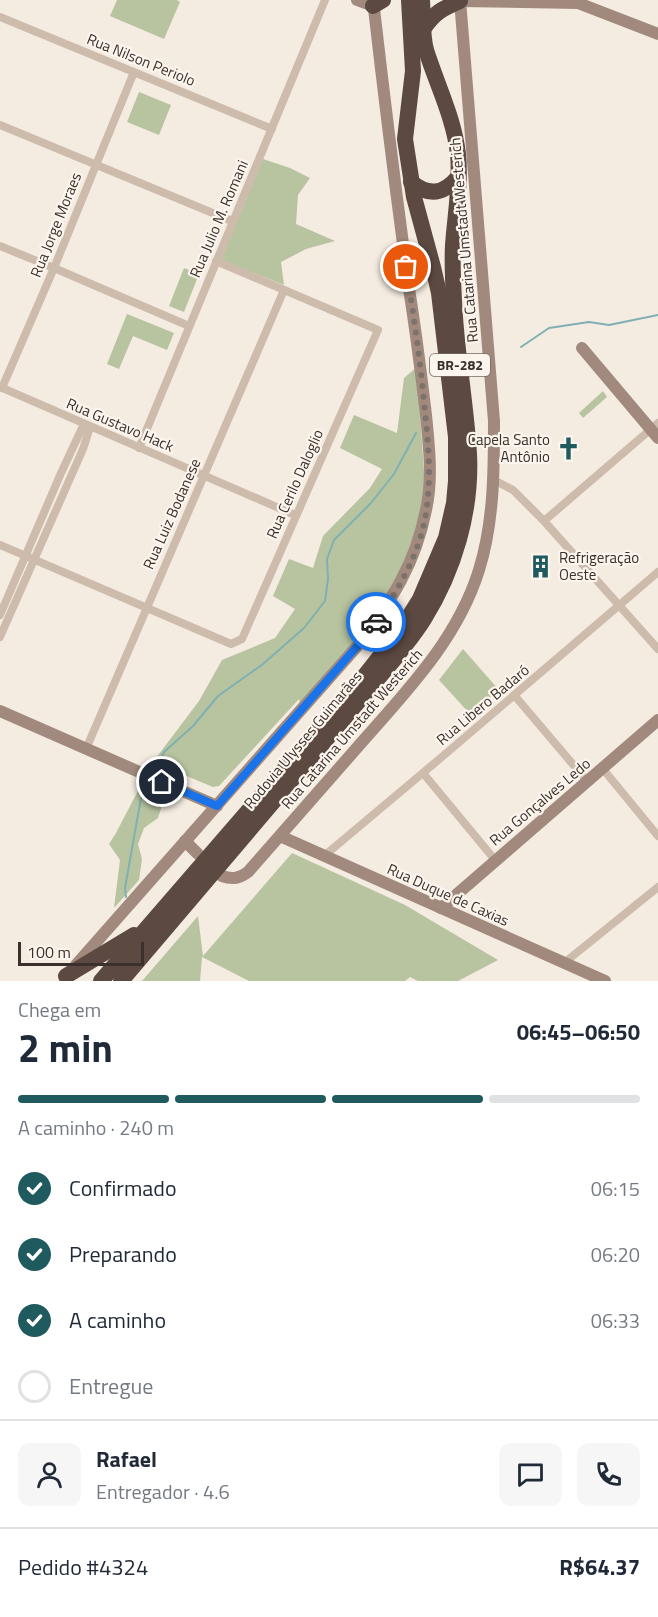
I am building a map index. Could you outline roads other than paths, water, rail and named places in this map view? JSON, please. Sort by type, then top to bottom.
[{"type":"highway","points":[[424,28],[432,16],[458,0]]},
{"type":"highway","name":"Rodovia Ulysses Guimarães","points":[[121,981],[397,656],[432,605],[449,567],[464,520],[468,492],[469,456],[454,304],[453,249],[458,155],[453,128],[425,47],[424,28],[410,1]]},
{"type":"highway","name":"Rodovia Ulysses Guimarães","points":[[101,981],[359,683],[412,613],[446,538],[454,503],[456,437],[439,293],[411,182],[405,140],[413,71],[410,1]]},
{"type":"highway","points":[[411,182],[419,189],[430,192],[441,191],[451,186],[458,177]]},
{"type":"highway","points":[[63,978],[148,926]]},
{"type":"street","name":"Rua Julio M. Romani","points":[[139,448],[325,0]]},
{"type":"street","points":[[63,978],[360,643],[381,615],[406,573],[419,541],[430,484],[421,370],[400,222],[376,2],[357,0]]},
{"type":"street","points":[[458,0],[578,2],[658,34]]},
{"type":"street","name":"Rua Catarina Umstadt Westerich","points":[[222,876],[229,879],[242,876],[280,836],[418,678],[452,630],[470,597],[480,569],[488,532],[494,480],[494,421],[458,0]]},
{"type":"street","name":"Rua Nilson Periolo","points":[[0,17],[272,129]]},
{"type":"street","name":"Rua Jorge Moraes","points":[[1,388],[54,268],[134,72]]},
{"type":"street","points":[[0,124],[232,220]]},
{"type":"street","points":[[0,246],[189,326]]},
{"type":"street","points":[[216,261],[284,290]]},
{"type":"street","name":"Rua Cerilo Daloglio","points":[[146,607],[231,644],[242,639],[378,330],[284,290]]},
{"type":"street","name":"Rua Luiz Bodanese","points":[[86,749],[284,290]]},
{"type":"street","points":[[544,521],[656,430],[582,348]]},
{"type":"street","name":"Rua Gustavo Hack","points":[[1,388],[295,515]]},
{"type":"street","points":[[0,637],[9,606],[87,426]]},
{"type":"street","points":[[494,480],[513,489],[658,648]]},
{"type":"street","points":[[0,545],[146,607]]},
{"type":"street","name":"Rua Libero Badaró","points":[[324,856],[658,572]]},
{"type":"street","points":[[0,615],[9,606]]},
{"type":"street","points":[[514,696],[587,781]]},
{"type":"street","points":[[0,711],[217,806]]},
{"type":"street","name":"Rua Gonçalves Ledo","points":[[441,908],[658,720]]},
{"type":"street","points":[[603,769],[658,836]]},
{"type":"street","points":[[423,773],[495,860]]},
{"type":"street","name":"Rua Duque de Caxias","points":[[280,836],[605,981]]},
{"type":"street","points":[[185,841],[198,854]]},
{"type":"street","points":[[564,963],[658,887]]},
{"type":"waterway","points":[[521,347],[549,328],[589,322],[609,325],[658,315]]},
{"type":"waterway","points":[[155,771],[164,752],[193,726],[218,696],[263,664],[304,628],[325,601],[328,579],[327,559],[334,540],[371,503],[394,474],[416,433]]},
{"type":"waterway","points":[[126,897],[125,888],[141,798],[148,785]]},
{"type":"place","name":"Capela Santo Antônio","points":[[568,449]]},
{"type":"place","name":"Refrigeração Oeste","points":[[541,567]]}]
